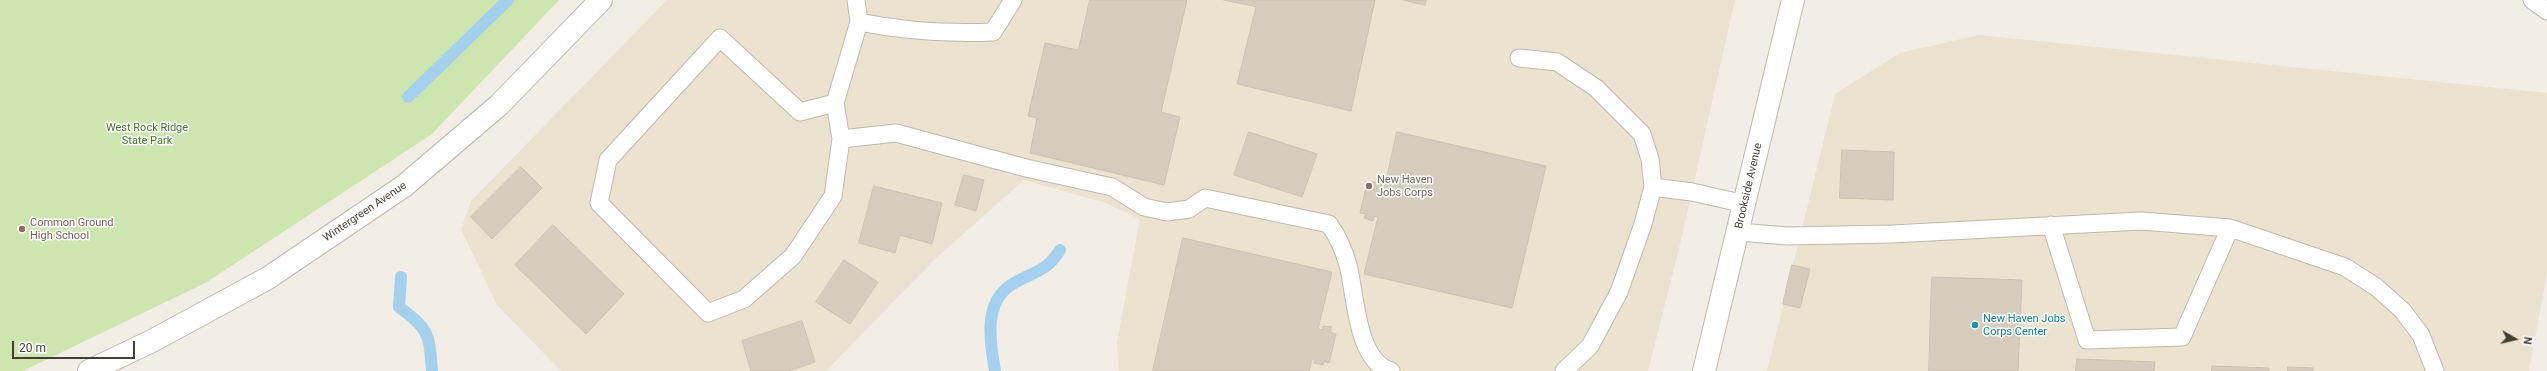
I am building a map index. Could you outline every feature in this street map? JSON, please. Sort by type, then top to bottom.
[{"type":"street","name":"Wintergreen Avenue","points":[[89,371],[152,341],[268,278],[404,186],[499,105],[601,0]]},
{"type":"street","name":"Brookside Avenue","points":[[1704,371],[1793,0]]},
{"type":"lane","points":[[835,103],[800,112],[720,38],[608,160],[599,203],[708,313],[744,299],[793,256],[833,196],[841,139],[835,103],[859,22],[856,0]]},
{"type":"lane","points":[[859,22],[888,28],[954,34],[994,32],[1013,0]]},
{"type":"lane","points":[[2532,0],[2547,11]]},
{"type":"lane","points":[[1519,58],[1557,62],[1596,88],[1642,134],[1650,159],[1653,187],[1643,224],[1619,292],[1590,346],[1564,371]]},
{"type":"lane","points":[[841,139],[896,133],[1026,168],[1112,187],[1144,207],[1167,212],[1189,209],[1205,198],[1329,224],[1338,238],[1348,265],[1363,341],[1382,368],[1391,371]]},
{"type":"lane","points":[[1653,187],[1692,192],[1745,204]]},
{"type":"lane","points":[[1738,232],[1788,236],[1885,234],[2141,220],[2230,228],[2345,267],[2376,287],[2402,310],[2421,335],[2435,371]]},
{"type":"lane","points":[[2052,225],[2087,340],[2182,337],[2230,228]]},
{"type":"shaded area","name":"New Haven Jobs Corps","points":[[667,0],[1735,0],[1679,249],[1648,371],[1119,371],[1117,342],[1140,219],[1106,203],[1024,180],[933,261],[826,371],[561,371],[497,305],[461,229],[471,201]]},
{"type":"shaded area","points":[[1979,35],[2547,93],[2547,273],[2529,371],[1767,371],[1835,94],[1900,53]]},
{"type":"green space","name":"West Rock Ridge State Park","points":[[0,0],[559,0],[432,134],[207,282],[23,371],[0,371]]},
{"type":"building","points":[[1090,0],[1187,0],[1161,112],[1180,117],[1164,185],[1030,153],[1037,118],[1028,116],[1045,43],[1078,50]]},
{"type":"building","points":[[1224,0],[1375,0],[1351,111],[1237,84],[1256,7]]},
{"type":"building","points":[[1404,0],[1426,0],[1425,5]]},
{"type":"building","points":[[1249,132],[1317,154],[1302,197],[1234,175]]},
{"type":"building","points":[[1397,132],[1546,166],[1512,308],[1364,274],[1378,217],[1374,216],[1373,221],[1364,218],[1366,214],[1360,213],[1367,184],[1372,184],[1373,182],[1381,183],[1381,187],[1384,188]]},
{"type":"building","points":[[1842,150],[1894,152],[1893,200],[1840,198]]},
{"type":"building","points":[[521,167],[542,188],[492,239],[471,217]]},
{"type":"building","points":[[964,175],[984,180],[976,211],[955,205]]},
{"type":"building","points":[[874,186],[942,203],[932,244],[900,235],[895,253],[859,243]]},
{"type":"building","points":[[553,225],[624,294],[586,334],[515,265]]},
{"type":"building","points":[[1183,238],[1332,272],[1318,329],[1322,330],[1323,326],[1332,327],[1330,332],[1336,334],[1329,363],[1324,361],[1323,365],[1314,363],[1316,359],[1312,359],[1309,371],[1153,371]]},
{"type":"building","points":[[844,260],[878,282],[850,324],[816,302]]},
{"type":"building","points":[[1792,265],[1810,269],[1800,308],[1783,304]]},
{"type":"building","name":"New Haven Jobs Corps Center","points":[[1932,277],[2022,280],[2018,371],[1929,371]]},
{"type":"building","points":[[802,321],[815,362],[789,371],[751,371],[742,341]]},
{"type":"building","name":"New Haven Jobs Corps Center","points":[[2077,359],[2155,362],[2154,371],[2076,371]]},
{"type":"building","points":[[2212,366],[2269,368],[2269,371],[2212,371]]},
{"type":"building","points":[[2288,367],[2313,368],[2313,371],[2288,371]]},
{"type":"waterway","points":[[408,97],[508,0]]},
{"type":"waterway","points":[[995,371],[990,336],[992,313],[996,302],[1002,293],[1011,285],[1049,264],[1060,250]]},
{"type":"waterway","points":[[401,277],[399,307],[417,322],[426,334],[430,349],[432,371]]},
{"type":"place","name":"New Haven Jobs Corps","points":[[1369,186]]},
{"type":"place","name":"Common Ground High School","points":[[22,229]]},
{"type":"place","name":"New Haven Jobs Corps Center","points":[[1975,325]]}]
